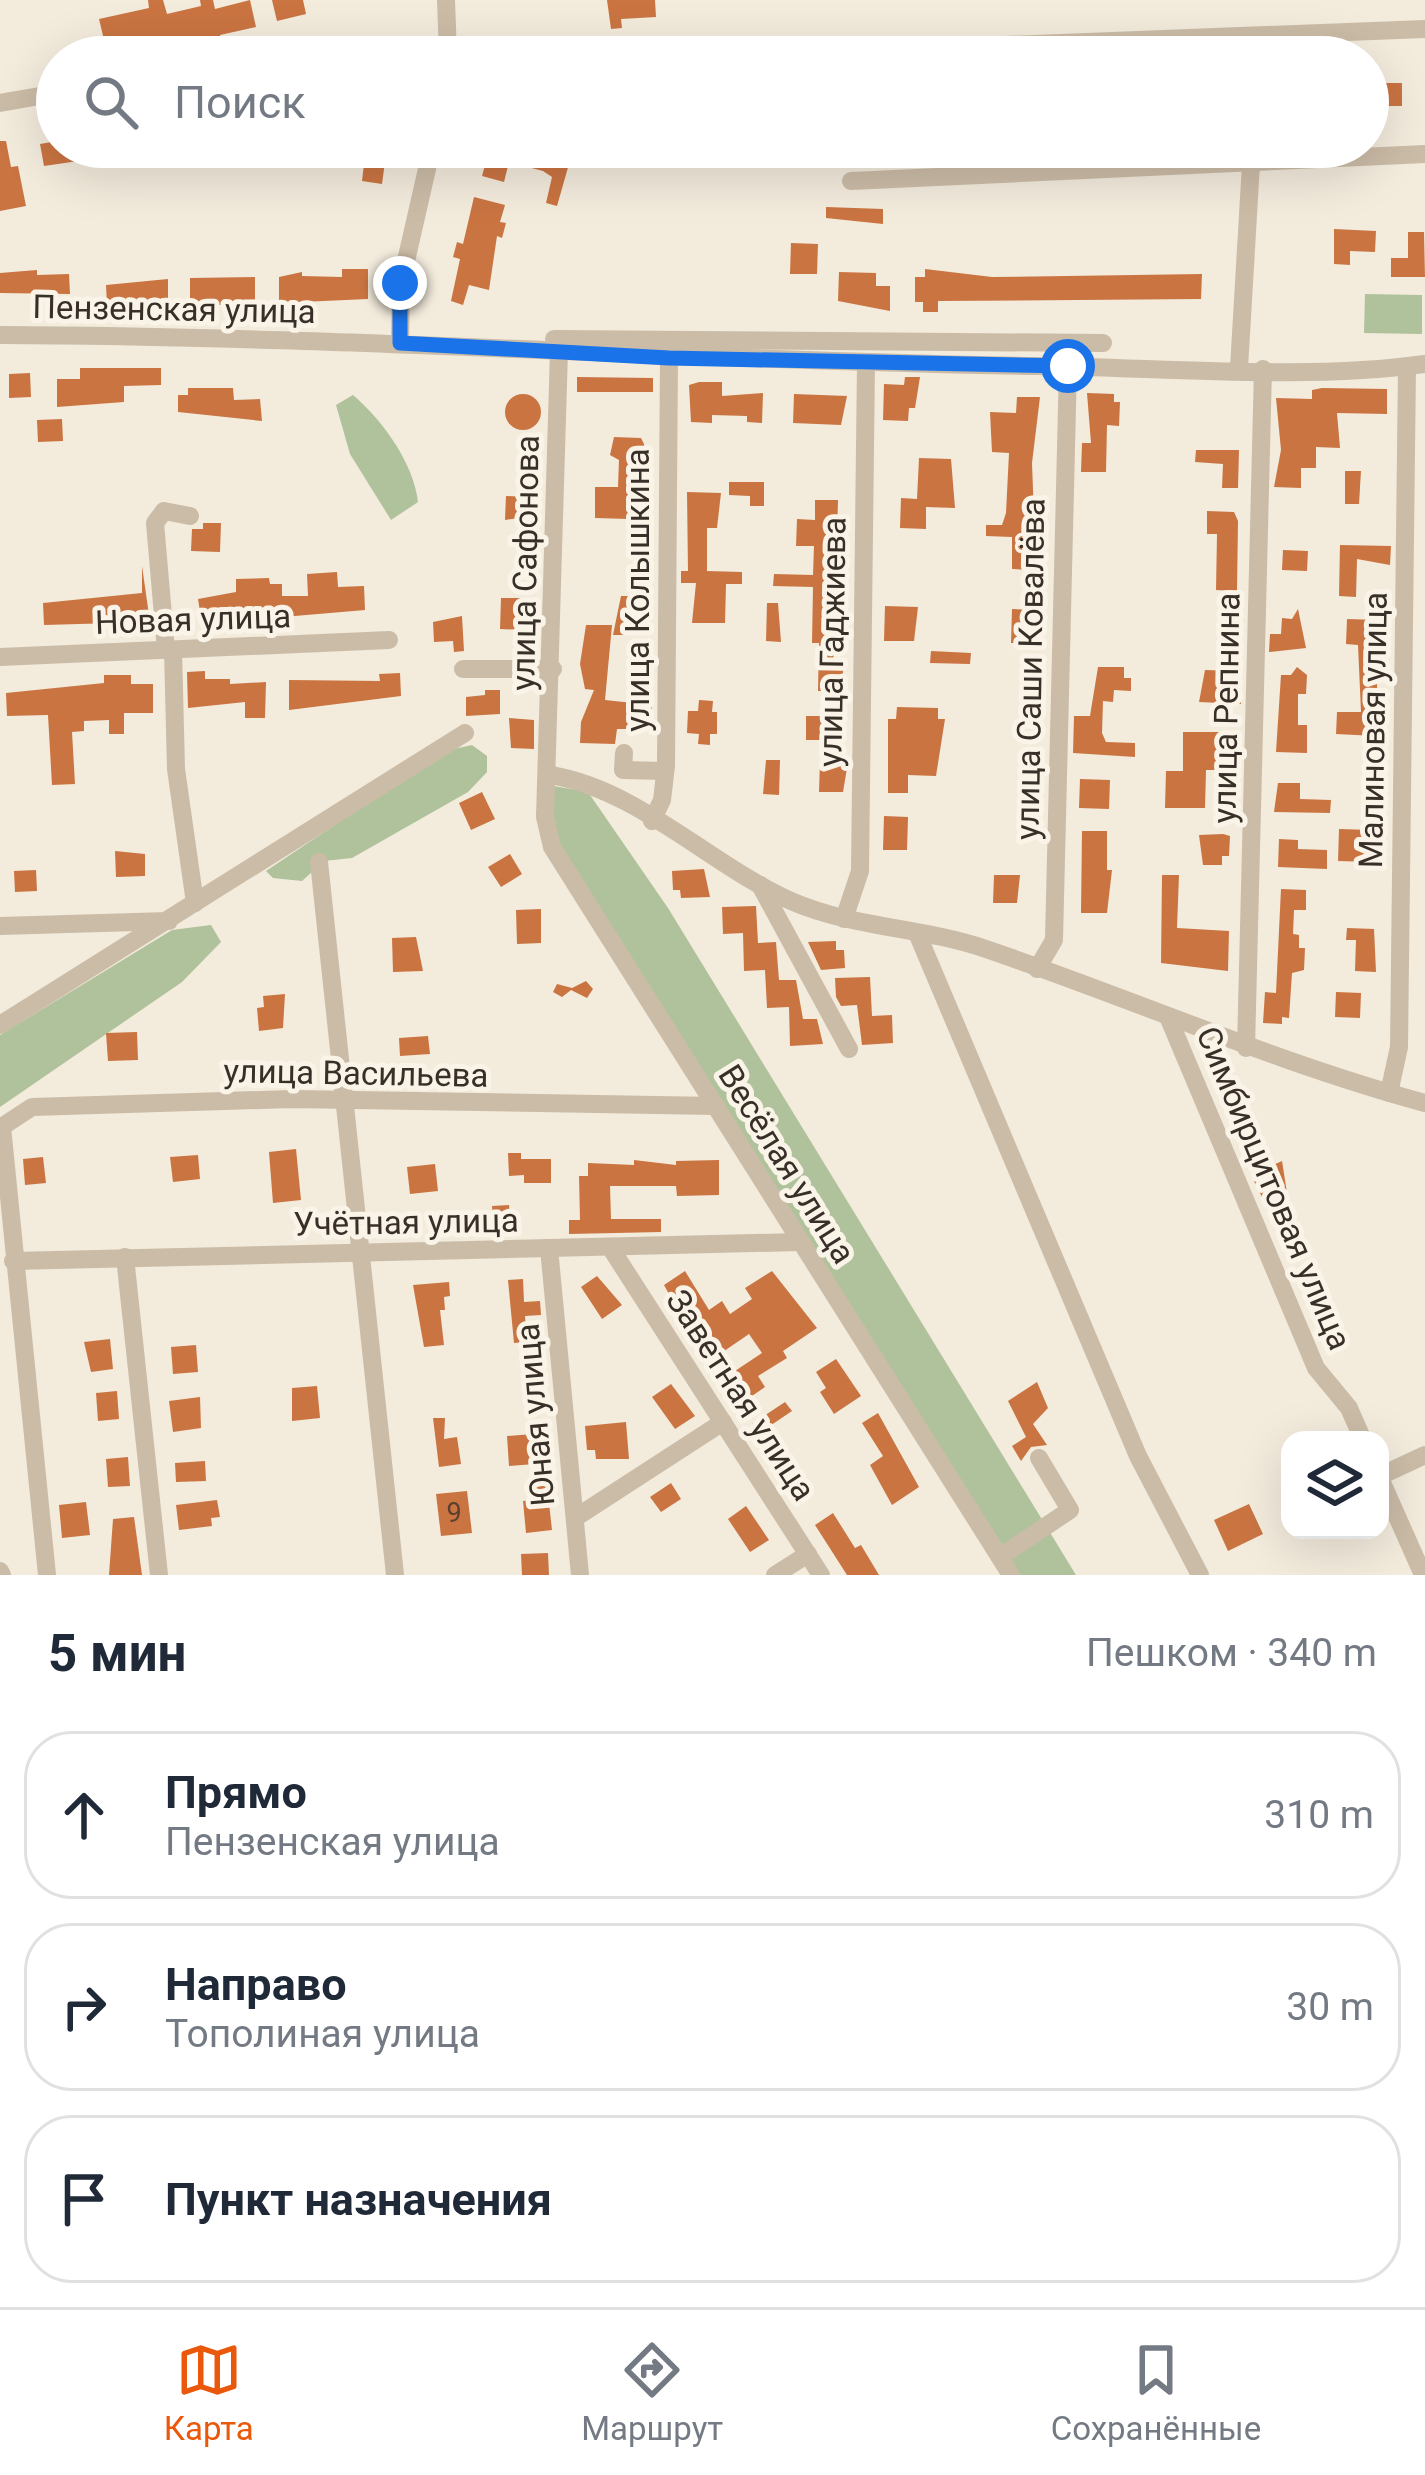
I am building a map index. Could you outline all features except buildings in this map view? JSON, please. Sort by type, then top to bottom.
[{"type":"street","points":[[446,0],[447,36]]},
{"type":"street","points":[[1242,36],[1425,29]]},
{"type":"street","points":[[0,103],[36,97]]},
{"type":"street","points":[[1389,156],[1425,154]]},
{"type":"street","points":[[426,168],[400,283],[400,343],[533,339],[1103,343]]},
{"type":"street","points":[[851,181],[1157,168]]},
{"type":"street","points":[[1239,368],[1251,168]]},
{"type":"street","name":"Пензенская улица","points":[[0,334],[400,343],[866,364],[1263,369],[1416,365]]},
{"type":"street","name":"улица Сафонова","points":[[550,775],[559,351]]},
{"type":"street","name":"улица Колышкина","points":[[652,820],[662,800],[665,771],[669,358]]},
{"type":"street","name":"улица Гаджиева","points":[[844,919],[860,872],[866,364]]},
{"type":"street","name":"Малиновая улица","points":[[1389,1093],[1399,1047],[1416,365]]},
{"type":"street","name":"улица Саши Ковалёва","points":[[1036,969],[1054,940],[1068,366]]},
{"type":"street","name":"улица Репнина","points":[[1246,1048],[1263,369]]},
{"type":"street","points":[[190,516],[164,512],[155,523],[176,769],[195,903]]},
{"type":"street","name":"Новая улица","points":[[0,657],[389,640]]},
{"type":"street","points":[[463,669],[553,669]]},
{"type":"street","points":[[0,1025],[465,734]]},
{"type":"street","points":[[624,754],[623,770],[665,771]]},
{"type":"street","points":[[550,775],[606,793],[760,885],[844,919],[963,941],[1246,1048],[1423,1107]]},
{"type":"street","name":"Весёлая улица","points":[[550,775],[545,818],[560,866],[1011,1575]]},
{"type":"street","points":[[319,862],[395,1575]]},
{"type":"street","points":[[760,885],[849,1049]]},
{"type":"street","points":[[0,926],[170,921]]},
{"type":"street","points":[[917,933],[1138,1456],[1200,1575]]},
{"type":"street","name":"Симбирцитовая улица","points":[[1169,1019],[1316,1368],[1349,1408],[1359,1431]]},
{"type":"street","name":"улица Васильева","points":[[1,1127],[32,1106],[346,1100],[716,1106]]},
{"type":"street","points":[[1,1127],[47,1575]]},
{"type":"street","name":"Учётная улица","points":[[13,1262],[800,1242]]},
{"type":"street","name":"Заветная улица","points":[[610,1247],[821,1575]]},
{"type":"street","name":"Юная улица","points":[[549,1248],[580,1575]]},
{"type":"street","points":[[125,1257],[159,1575]]},
{"type":"street","points":[[575,1518],[723,1422]]},
{"type":"street","points":[[1389,1473],[1425,1455]]},
{"type":"street","points":[[1000,1557],[1070,1510],[1039,1458]]},
{"type":"street","points":[[1389,1498],[1423,1575]]},
{"type":"street","points":[[775,1575],[808,1554]]},
{"type":"green space","points":[[1365,294],[1422,295],[1422,334],[1364,333]]},
{"type":"green space","points":[[353,395],[395,443],[415,487],[418,502],[391,520],[350,454],[336,405]]},
{"type":"green space","points":[[472,745],[487,756],[487,772],[468,792],[352,858],[324,861],[302,881],[273,878],[266,871],[445,751]]},
{"type":"green space","points":[[548,785],[588,792],[668,908],[1076,1575],[1012,1575],[536,812]]},
{"type":"green space","points":[[211,925],[221,942],[182,982],[0,1107],[0,1035],[172,930]]},
{"type":"route","points":[[400,283],[400,343],[669,358],[1068,366]]}]
